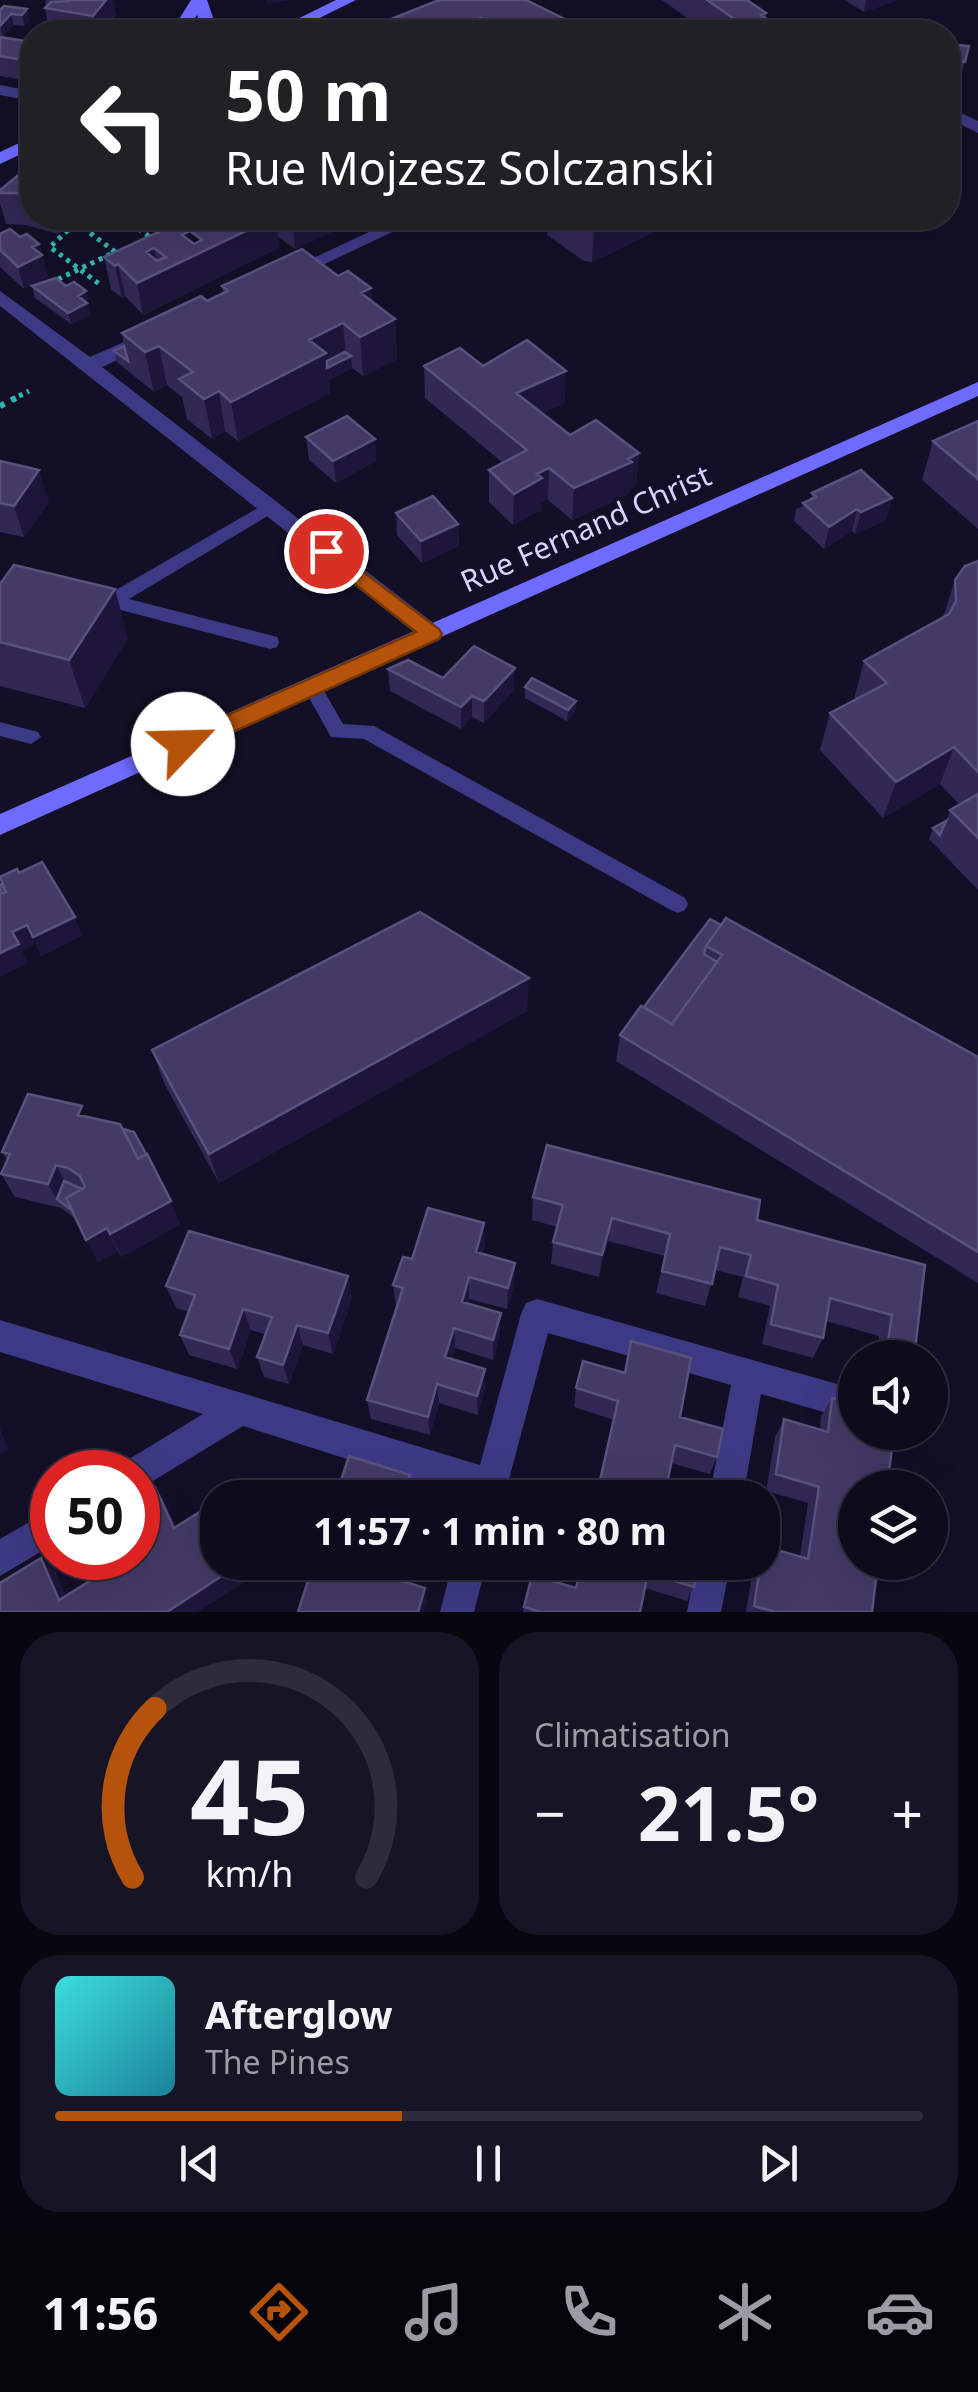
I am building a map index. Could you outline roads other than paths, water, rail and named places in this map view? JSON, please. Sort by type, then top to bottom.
[{"type":"main road","points":[[309,20],[348,0]]},
{"type":"main road","name":"Rue Fernand Christ","points":[[0,826],[978,388]]},
{"type":"street","points":[[265,284],[386,230]]},
{"type":"street","points":[[4,300],[432,634]]},
{"type":"street","points":[[88,366],[159,333]]},
{"type":"street","points":[[492,1480],[537,1314],[838,1400]]},
{"type":"street","points":[[0,1336],[456,1480]]},
{"type":"street","points":[[729,1480],[748,1374]]},
{"type":"street","points":[[160,1459],[240,1409]]},
{"type":"street","points":[[0,1558],[30,1540]]},
{"type":"street","points":[[456,1612],[465,1580]]},
{"type":"street","points":[[704,1612],[710,1580]]},
{"type":"lane","points":[[112,600],[270,507]]},
{"type":"lane","points":[[76,592],[270,642]]},
{"type":"lane","points":[[312,687],[338,732],[367,731],[678,904]]},
{"type":"lane","points":[[0,728],[31,738]]}]
